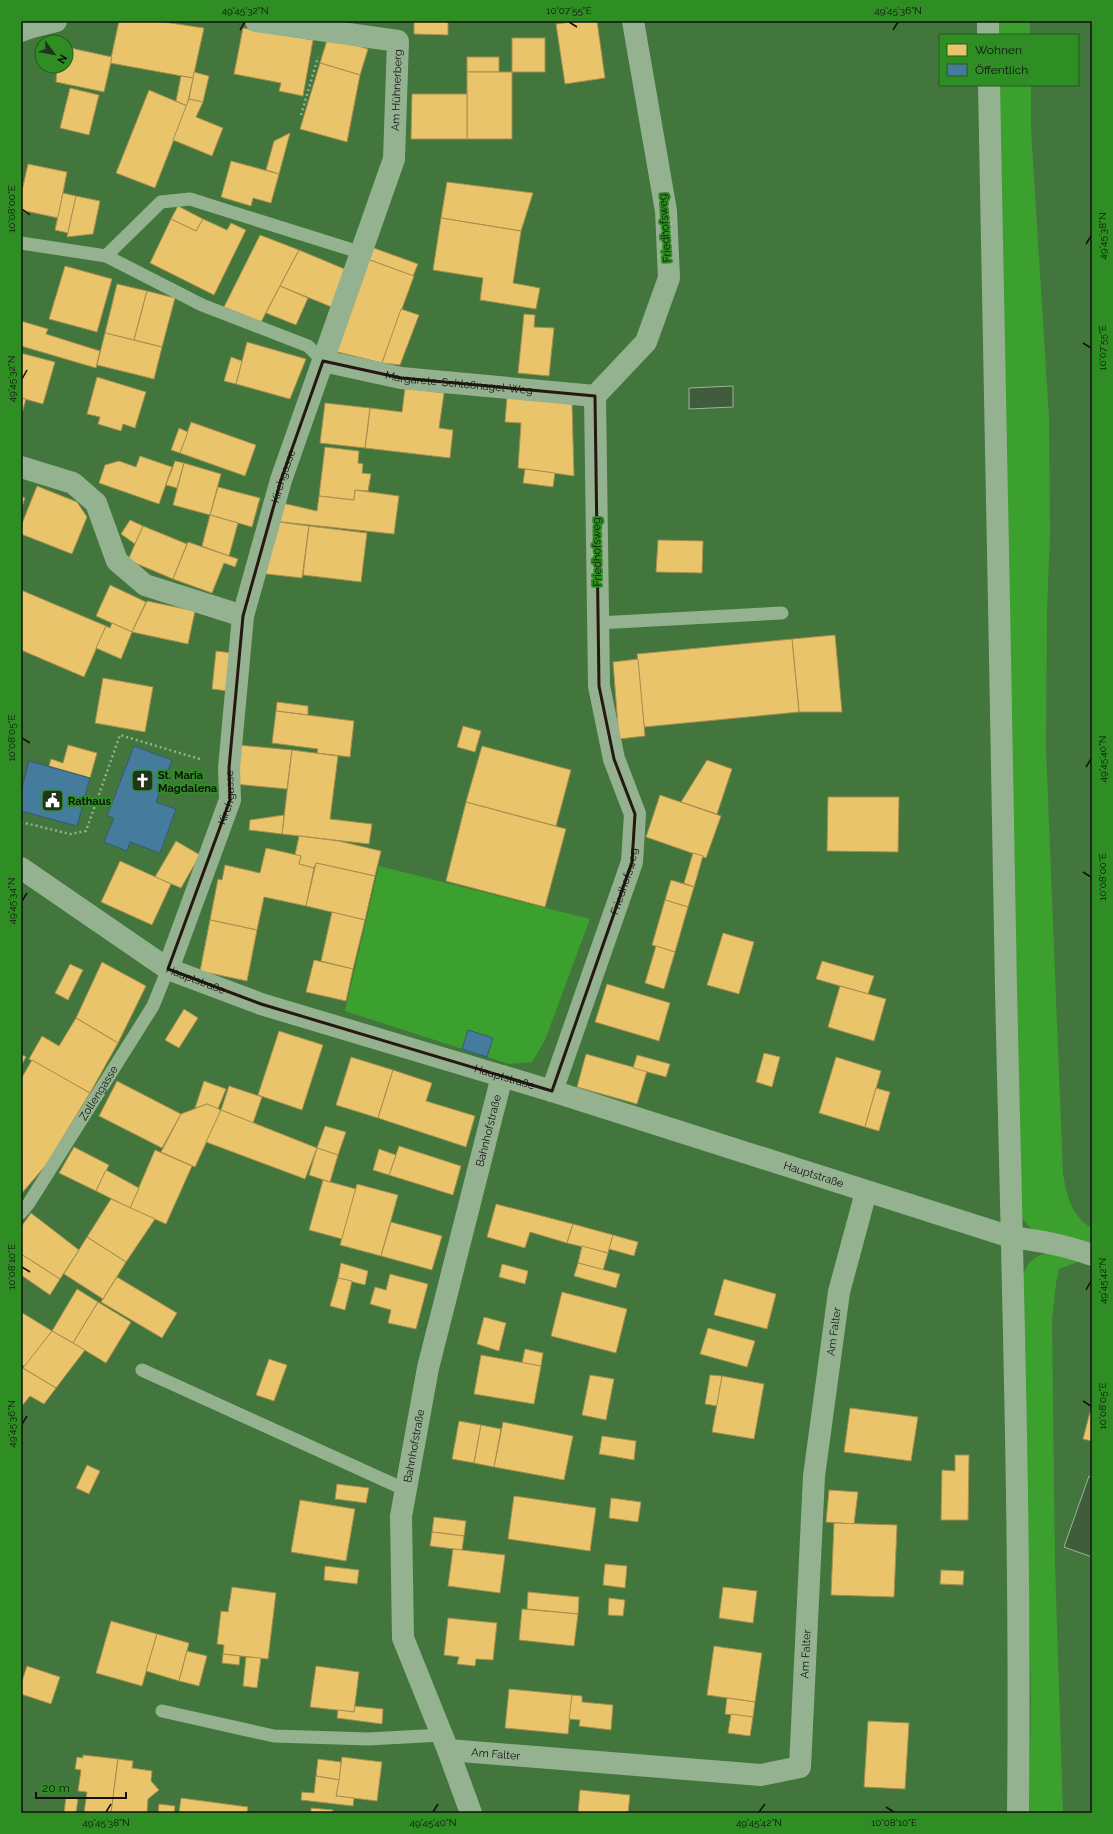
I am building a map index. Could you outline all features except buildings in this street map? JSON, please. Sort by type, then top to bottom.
[{"type":"street","points":[[21,31],[56,21]]},
{"type":"street","name":"Am Hühnerberg","points":[[256,21],[398,41],[394,159],[323,361]]},
{"type":"street","name":"Friedhofsweg","points":[[552,1091],[632,862],[635,814],[614,758],[599,686],[595,396],[646,342],[668,278],[666,211],[633,21]]},
{"type":"street","points":[[988,21],[988,34]]},
{"type":"street","points":[[989,86],[1011,1237],[1016,1413],[1019,1688],[1018,1813]]},
{"type":"street","name":"Margarete-Schloßnagel-Weg","points":[[323,361],[401,378],[595,396]]},
{"type":"street","name":"Kirchgasse","points":[[168,969],[230,800],[229,768],[243,616],[281,480],[323,361]]},
{"type":"street","points":[[21,467],[74,483],[96,503],[117,561],[145,585],[243,616]]},
{"type":"street","name":"Hauptstraße","points":[[21,868],[168,969],[261,1004],[552,1091],[1011,1237],[1071,1247],[1092,1255]]},
{"type":"street","name":"Bahnhofstraße","points":[[471,1813],[403,1638],[401,1516],[428,1368],[502,1076]]},
{"type":"street","name":"Am Falter","points":[[445,1743],[761,1775],[800,1768],[814,1476],[839,1292],[866,1192]]},
{"type":"lane","points":[[106,256],[161,202],[190,199],[362,253]]},
{"type":"lane","points":[[21,243],[106,256],[202,306],[308,346],[323,361]]},
{"type":"lane","points":[[598,623],[782,613]]},
{"type":"lane","name":"Zollengasse","points":[[21,1213],[29,1203],[153,1006],[168,969]]},
{"type":"lane","points":[[142,1370],[406,1490]]},
{"type":"lane","points":[[162,1711],[274,1736],[445,1743]]},
{"type":"path","points":[[301,115],[326,30]]},
{"type":"path","points":[[21,822],[70,834],[86,831],[120,735],[229,768]]},
{"type":"highlighted area","points":[[323,361],[401,378],[595,396],[599,686],[614,759],[635,814],[632,862],[552,1091],[261,1004],[168,969],[230,800],[229,768],[243,616],[281,480]]},
{"type":"green space","points":[[997,21],[1030,21],[1030,34],[997,34]]},
{"type":"green space","points":[[998,86],[1031,86],[1031,130],[1049,418],[1050,535],[1047,609],[1046,748],[1063,1174],[1071,1205],[1079,1218],[1092,1228],[1092,1247],[1034,1232],[1021,1217]]},
{"type":"green space","points":[[379,866],[590,919],[545,1040],[532,1062],[509,1064],[345,1011]]},
{"type":"green space","points":[[1046,1253],[1086,1259],[1059,1269],[1052,1321],[1055,1564],[1063,1813],[1029,1813],[1031,1700],[1022,1278],[1028,1265],[1037,1257]]},
{"type":"place","name":"St. Maria Magdalena","points":[[142,781]]},
{"type":"place","name":"Rathaus","points":[[52,801]]}]
